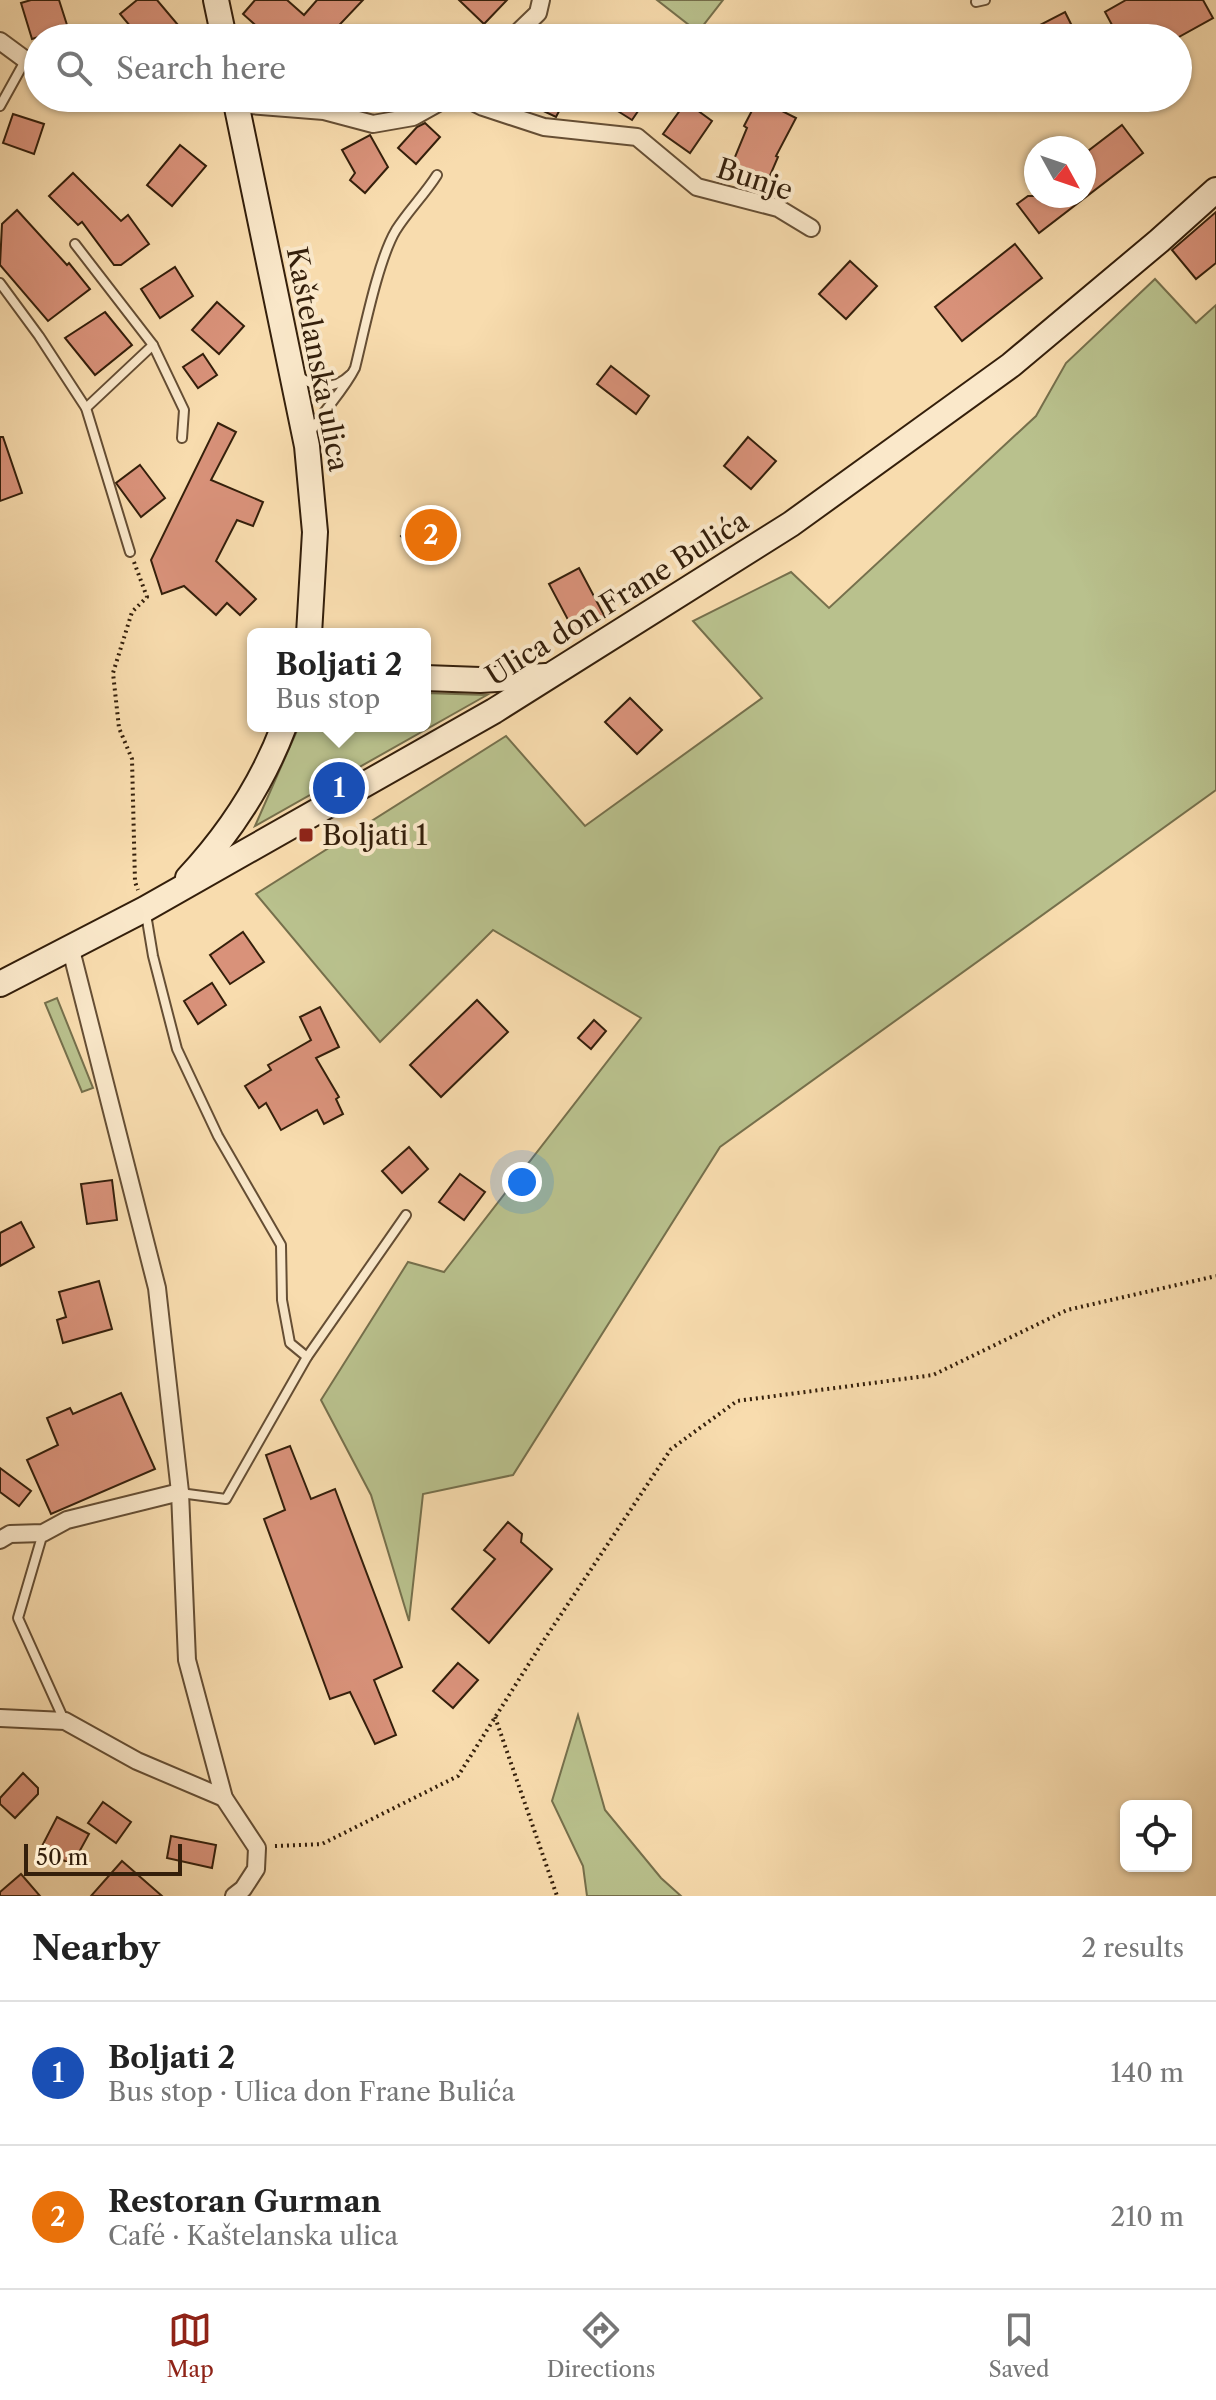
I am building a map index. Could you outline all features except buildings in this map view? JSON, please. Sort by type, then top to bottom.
[{"type":"street","points":[[216,0],[221,24]]},
{"type":"street","points":[[527,24],[538,13],[541,0]]},
{"type":"street","points":[[0,41],[24,59]]},
{"type":"street","name":"Kaštelanska ulica","points":[[238,112],[307,446],[315,532],[309,628]]},
{"type":"street","points":[[328,112],[373,124],[413,117],[422,112]]},
{"type":"street","name":"Bunje","points":[[498,112],[544,127],[637,137],[697,187],[778,208],[811,228]]},
{"type":"street","name":"Ulica don Frane Bulića","points":[[0,984],[145,909],[553,676],[791,524],[1011,365],[1216,190]]},
{"type":"street","points":[[431,678],[480,680],[553,676]]},
{"type":"street","points":[[170,894],[202,862],[239,816],[281,732]]},
{"type":"street","points":[[70,946],[157,1288],[180,1492],[187,1660],[224,1798],[257,1848],[256,1869],[243,1889],[234,1896]]},
{"type":"street","points":[[0,1540],[10,1534],[43,1533],[67,1520],[180,1492]]},
{"type":"street","points":[[0,1718],[65,1721],[137,1761],[224,1798]]},
{"type":"lane","points":[[0,106],[24,75]]},
{"type":"lane","points":[[307,446],[316,423],[347,385],[355,368],[385,256],[396,230],[437,175]]},
{"type":"lane","points":[[75,244],[153,345],[184,410],[182,438]]},
{"type":"lane","points":[[0,283],[86,408],[130,552]]},
{"type":"lane","points":[[86,408],[153,345]]},
{"type":"lane","points":[[293,369],[313,385],[326,386],[337,385],[347,379],[355,368]]},
{"type":"lane","points":[[145,909],[153,956],[177,1049],[218,1136],[281,1245],[282,1300],[290,1343],[307,1357]]},
{"type":"lane","points":[[180,1492],[226,1499],[307,1357],[406,1215]]},
{"type":"lane","points":[[43,1533],[18,1618],[65,1721]]},
{"type":"path","points":[[130,552],[147,597],[132,612],[113,673],[119,728],[132,759],[135,882],[145,909]]},
{"type":"path","points":[[257,1848],[322,1844],[458,1776],[671,1449],[737,1401],[933,1375],[1067,1310],[1216,1276]]},
{"type":"path","points":[[495,1717],[557,1896]]},
{"type":"green space","points":[[657,0],[723,0],[704,24],[688,24]]},
{"type":"green space","points":[[1155,279],[1196,323],[1216,305],[1216,790],[720,1147],[513,1475],[423,1494],[409,1621],[371,1495],[321,1400],[408,1262],[444,1272],[641,1018],[493,930],[380,1042],[256,894],[506,736],[585,826],[762,698],[693,621],[791,572],[829,608],[1036,416],[1066,363]]},
{"type":"green space","points":[[431,693],[487,695],[431,727]]},
{"type":"green space","points":[[296,732],[421,732],[255,826]]},
{"type":"green space","points":[[57,998],[93,1088],[82,1092],[45,1003]]},
{"type":"green space","points":[[578,1715],[605,1810],[661,1878],[681,1896],[587,1896],[583,1866],[552,1801]]},
{"type":"place","name":"Restoran Gurman","points":[[431,535]]},
{"type":"place","name":"Boljati 2","points":[[339,788]]},
{"type":"place","name":"Boljati 1","points":[[306,835]]}]
